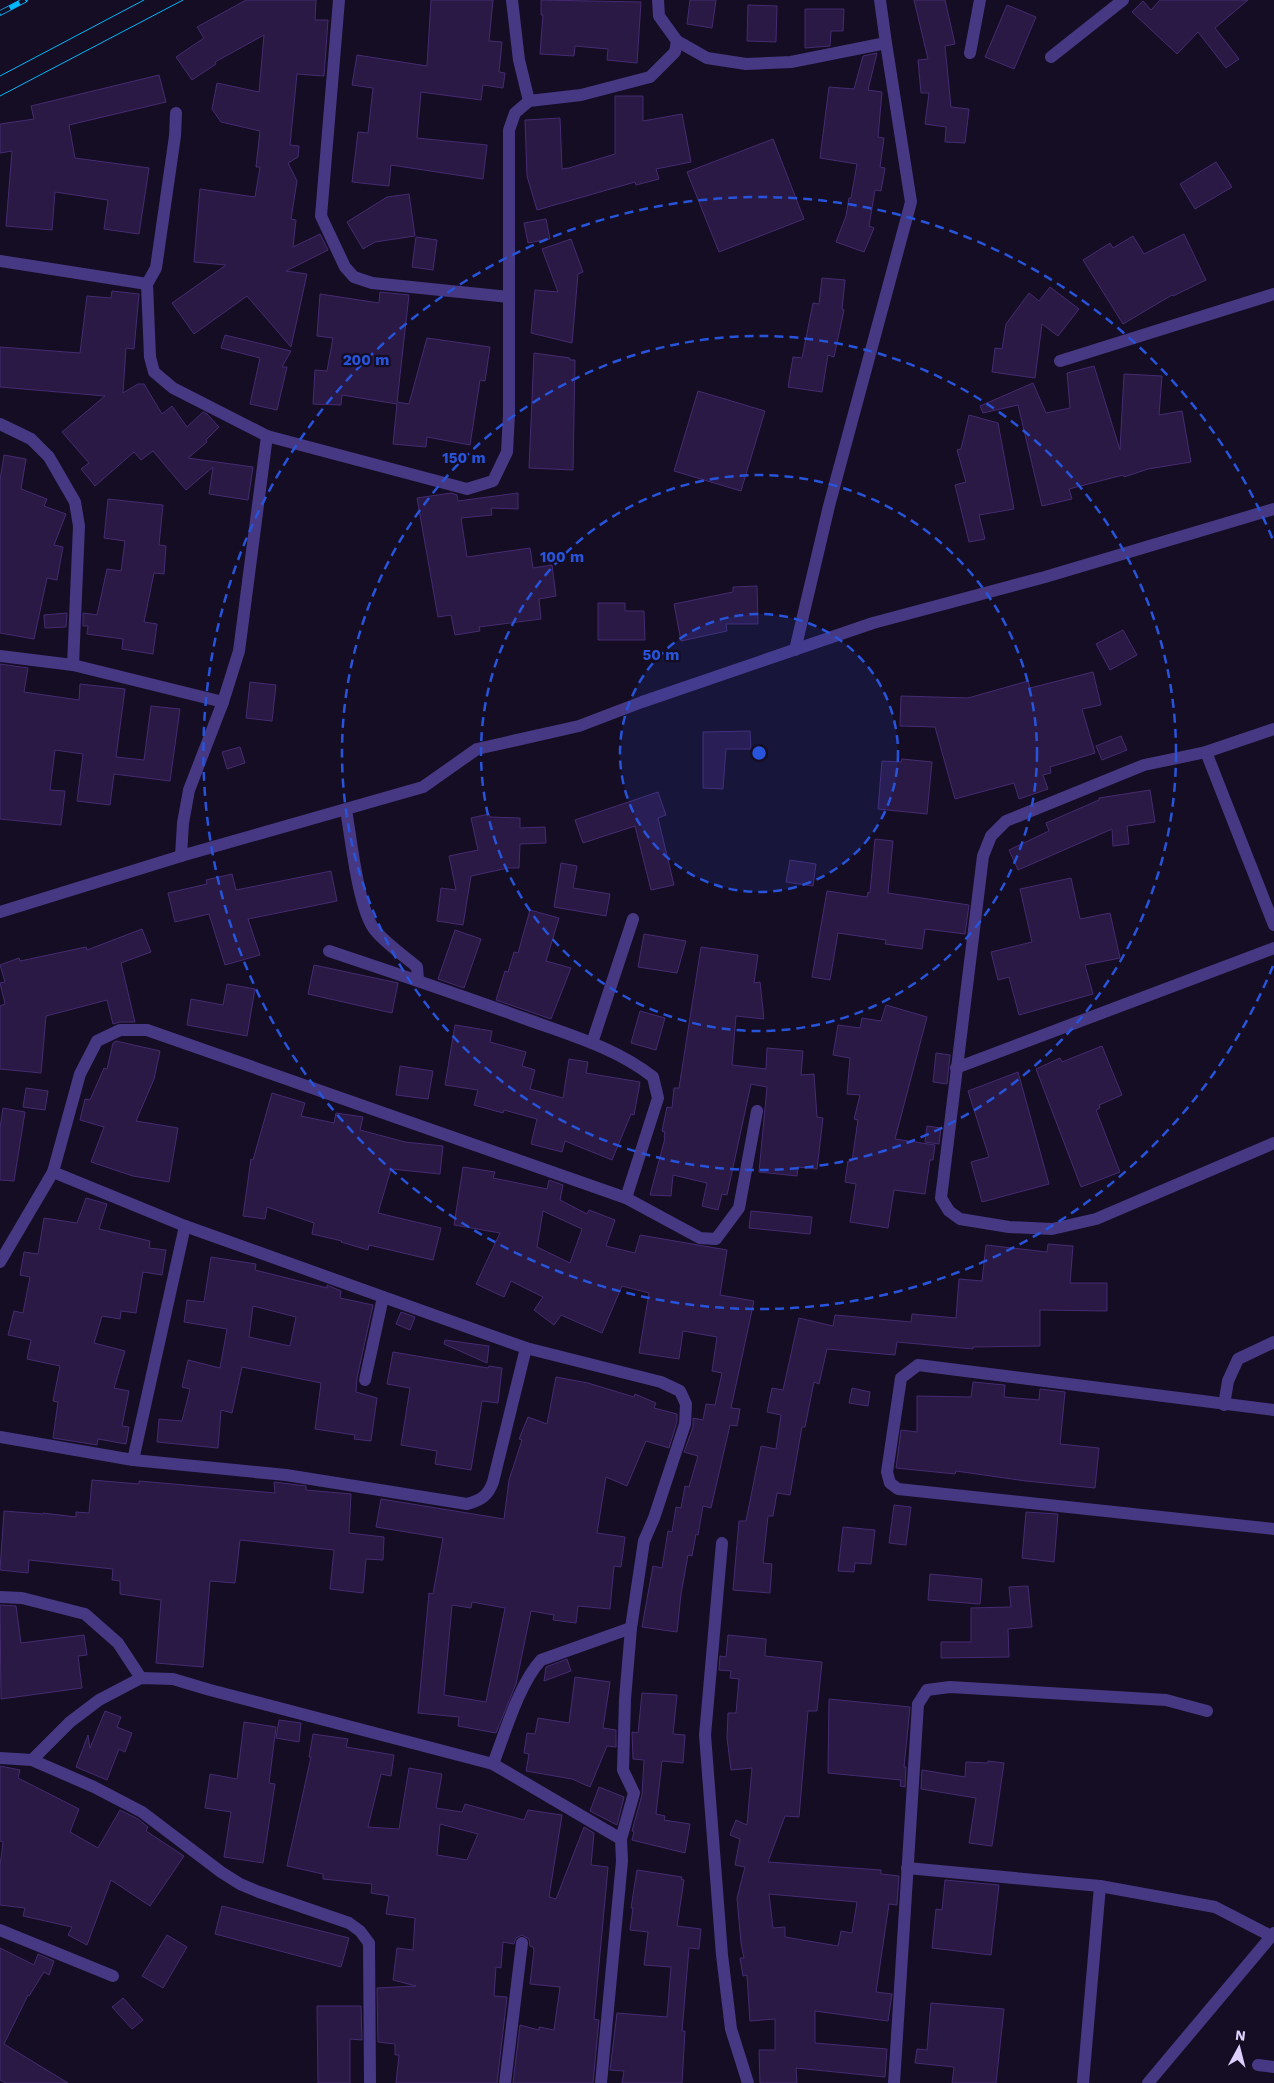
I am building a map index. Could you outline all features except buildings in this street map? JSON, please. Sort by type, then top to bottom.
[{"type":"street","points":[[339,0],[320,216],[345,267],[354,277],[372,283],[509,298]]},
{"type":"street","points":[[512,0],[519,60],[529,101]]},
{"type":"street","points":[[658,0],[659,16],[677,41],[707,58],[746,64],[791,62],[886,43]]},
{"type":"street","points":[[795,650],[828,506],[911,202],[880,0]]},
{"type":"street","points":[[970,53],[980,0]]},
{"type":"street","points":[[1051,57],[1123,0]]},
{"type":"street","points":[[176,113],[175,136],[156,268],[147,284],[150,357],[154,372],[172,388],[267,436],[467,489],[493,481],[507,452],[509,414],[509,130],[515,113],[529,101],[581,95],[650,78],[675,52],[677,41]]},
{"type":"street","points":[[0,261],[147,284]]},
{"type":"street","points":[[1060,361],[1274,294]]},
{"type":"street","points":[[0,424],[31,439],[49,457],[75,502],[79,526],[73,665]]},
{"type":"street","points":[[181,856],[183,823],[189,790],[223,702],[239,651],[267,436]]},
{"type":"street","points":[[0,912],[181,856],[423,787],[478,749],[579,726],[873,623],[1026,582],[1274,509]]},
{"type":"street","points":[[0,656],[73,665],[223,702]]},
{"type":"street","points":[[1274,728],[1206,752],[1144,765],[1006,820],[991,836],[983,856],[941,1198],[949,1211],[960,1219],[1009,1227],[1052,1229],[1096,1219],[1274,1143]]},
{"type":"street","points":[[1206,752],[1274,926]]},
{"type":"street","points":[[346,810],[358,879],[364,904],[374,928],[417,967],[418,980]]},
{"type":"street","points":[[592,1043],[633,919]]},
{"type":"street","points":[[956,1068],[1274,948]]},
{"type":"street","points":[[328,951],[418,980],[592,1043],[637,1064],[653,1076],[658,1098],[626,1198]]},
{"type":"street","points":[[0,1262],[53,1172],[80,1074],[97,1041],[120,1030],[147,1030],[626,1198],[700,1238],[716,1239],[739,1208],[757,1111]]},
{"type":"street","points":[[53,1172],[185,1226],[526,1348],[661,1382],[680,1391],[686,1404],[685,1424],[654,1518],[644,1541],[631,1628],[625,1699],[623,1770],[634,1793],[621,1839],[622,1861],[601,2083]]},
{"type":"street","points":[[133,1460],[185,1226]]},
{"type":"street","points":[[365,1380],[383,1297]]},
{"type":"street","points":[[1224,1405],[1228,1381],[1238,1359],[1274,1342]]},
{"type":"street","points":[[0,1437],[133,1460],[286,1475],[467,1504],[480,1501],[489,1493],[526,1348]]},
{"type":"street","points":[[1274,1410],[918,1365],[901,1378],[886,1472],[890,1483],[898,1489],[1274,1529]]},
{"type":"street","points":[[722,1543],[705,1735],[722,1955],[731,2029],[748,2083]]},
{"type":"street","points":[[0,1597],[22,1598],[85,1614],[118,1643],[141,1678]]},
{"type":"street","points":[[493,1764],[526,1682],[533,1669],[541,1660],[631,1628]]},
{"type":"street","points":[[32,1760],[70,1722],[99,1700],[141,1678],[173,1679],[493,1764],[621,1839]]},
{"type":"street","points":[[894,2083],[918,1704],[927,1690],[950,1687],[1166,1700],[1207,1711]]},
{"type":"street","points":[[0,1758],[32,1760],[94,1786],[142,1812],[221,1872],[240,1884],[349,1923],[360,1931],[369,1943],[370,2083]]},
{"type":"street","points":[[907,1868],[1100,1886],[1215,1907],[1272,1934],[1148,2083]]},
{"type":"street","points":[[1083,2083],[1100,1886]]},
{"type":"street","points":[[0,1930],[113,1976]]},
{"type":"street","points":[[505,2083],[522,1943]]},
{"type":"street","points":[[1258,2065],[1274,2067]]},
{"type":"tram line","points":[[0,76],[144,0]]},
{"type":"tram line","points":[[0,96],[183,0]]},
{"type":"railway","points":[[0,13],[25,0]]}]
